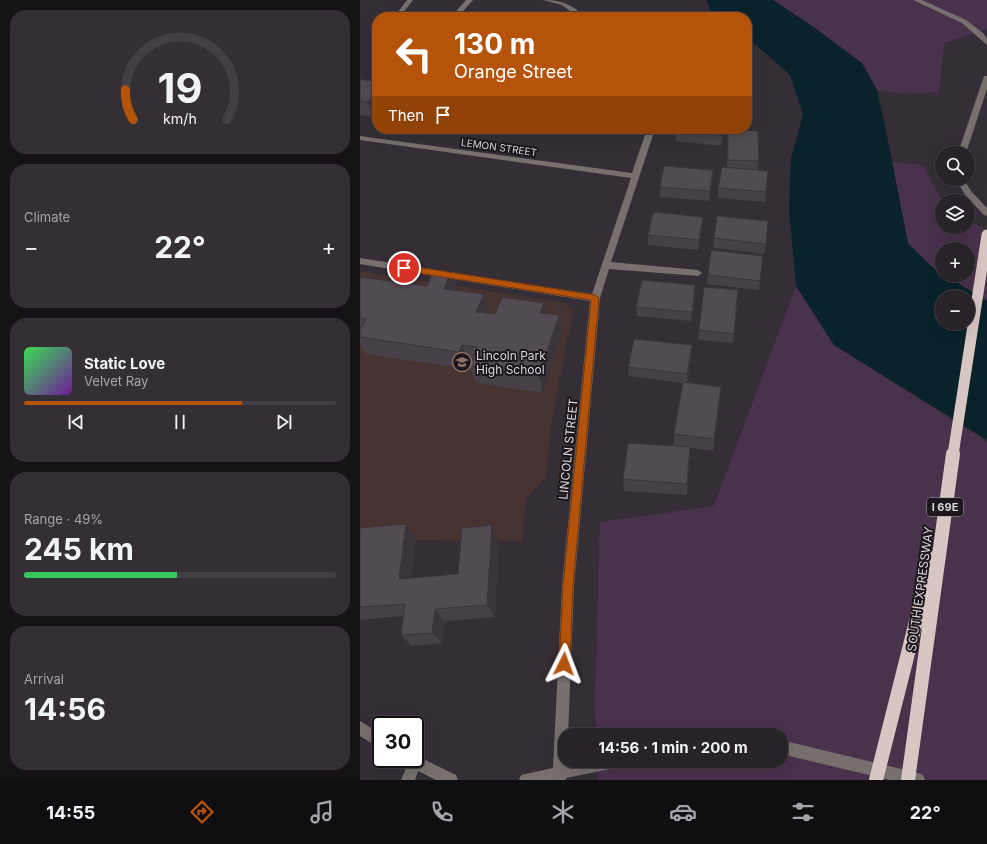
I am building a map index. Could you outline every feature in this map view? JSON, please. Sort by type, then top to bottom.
[{"type":"highway","name":"SOUTH EXPRESSWAY","points":[[908,780],[946,498],[987,235]]},
{"type":"highway","points":[[876,780],[946,498]]},
{"type":"street","points":[[401,12],[410,0]]},
{"type":"street","points":[[459,12],[470,0]]},
{"type":"street","points":[[546,0],[564,4],[575,12]]},
{"type":"street","points":[[916,0],[949,13],[972,27],[987,43]]},
{"type":"street","points":[[964,146],[987,78]]},
{"type":"street","name":"LINCOLN STREET","points":[[559,777],[568,586],[595,298],[649,134]]},
{"type":"street","name":"LEMON STREET","points":[[360,138],[636,176]]},
{"type":"street","points":[[963,186],[976,203],[987,213]]},
{"type":"street","points":[[360,261],[595,298]]},
{"type":"street","points":[[606,265],[698,273]]},
{"type":"street","points":[[360,728],[372,736]]},
{"type":"street","points":[[788,749],[918,780]]},
{"type":"street","points":[[424,767],[452,780]]},
{"type":"street","points":[[408,780],[410,768]]},
{"type":"street","points":[[526,780],[559,777],[590,768]]},
{"type":"shaded area","points":[[773,0],[987,0],[987,29],[944,43],[939,92],[903,94],[877,90],[862,63],[812,26]]},
{"type":"shaded area","points":[[892,162],[923,165],[938,194],[935,194],[935,234],[975,234],[975,224],[987,230],[987,301],[975,294],[975,290],[969,290],[956,282],[975,282],[975,242],[935,242],[935,269],[908,243]]},
{"type":"shaded area","name":"Lincoln Park High School","points":[[360,271],[564,303],[573,310],[553,414],[545,478],[526,498],[522,541],[360,540]]},
{"type":"shaded area","points":[[796,286],[834,345],[987,442],[987,780],[597,780],[596,768],[788,768],[788,728],[596,728],[595,700],[600,522],[714,506]]},
{"type":"water","points":[[706,0],[773,0],[812,26],[862,63],[877,90],[908,243],[935,269],[935,282],[956,282],[969,290],[935,290],[935,330],[975,330],[975,294],[987,301],[987,440],[834,345],[796,286],[789,209],[791,159],[803,114],[790,75],[752,41],[752,12],[712,12]]},
{"type":"building","points":[[360,79],[372,81],[372,96],[368,102],[360,101]]},
{"type":"building","points":[[752,131],[758,131],[759,161],[728,160],[728,134],[752,134]]},
{"type":"building","points":[[707,134],[722,134],[722,136]]},
{"type":"building","points":[[664,166],[713,170],[710,191],[660,187]]},
{"type":"building","points":[[722,167],[768,171],[766,192],[718,188]]},
{"type":"building","points":[[653,212],[703,217],[699,240],[648,235]]},
{"type":"building","points":[[717,216],[768,221],[766,244],[714,238]]},
{"type":"building","points":[[711,250],[763,256],[760,281],[708,275]]},
{"type":"building","points":[[434,270],[451,272],[444,289],[484,294],[476,312],[495,314],[502,297],[544,303],[540,313],[559,315],[539,376],[470,366],[477,347],[462,345],[459,352],[360,337],[360,330],[366,319],[360,318],[360,277],[427,286]]},
{"type":"building","points":[[642,280],[695,285],[692,312],[636,307]]},
{"type":"building","points":[[704,287],[738,290],[734,334],[699,330]]},
{"type":"building","points":[[634,339],[692,345],[687,374],[628,367]]},
{"type":"building","points":[[683,382],[721,387],[714,439],[674,434]]},
{"type":"building","points":[[628,443],[690,447],[687,484],[623,479]]},
{"type":"building","points":[[406,524],[399,579],[458,574],[462,528],[492,525],[487,605],[435,609],[432,633],[401,635],[405,604],[360,607],[360,528]]},
{"type":"place","name":"Lincoln Park High School","points":[[462,362]]},
{"type":"route","points":[[404,268],[595,298],[568,586],[564,664]]}]
